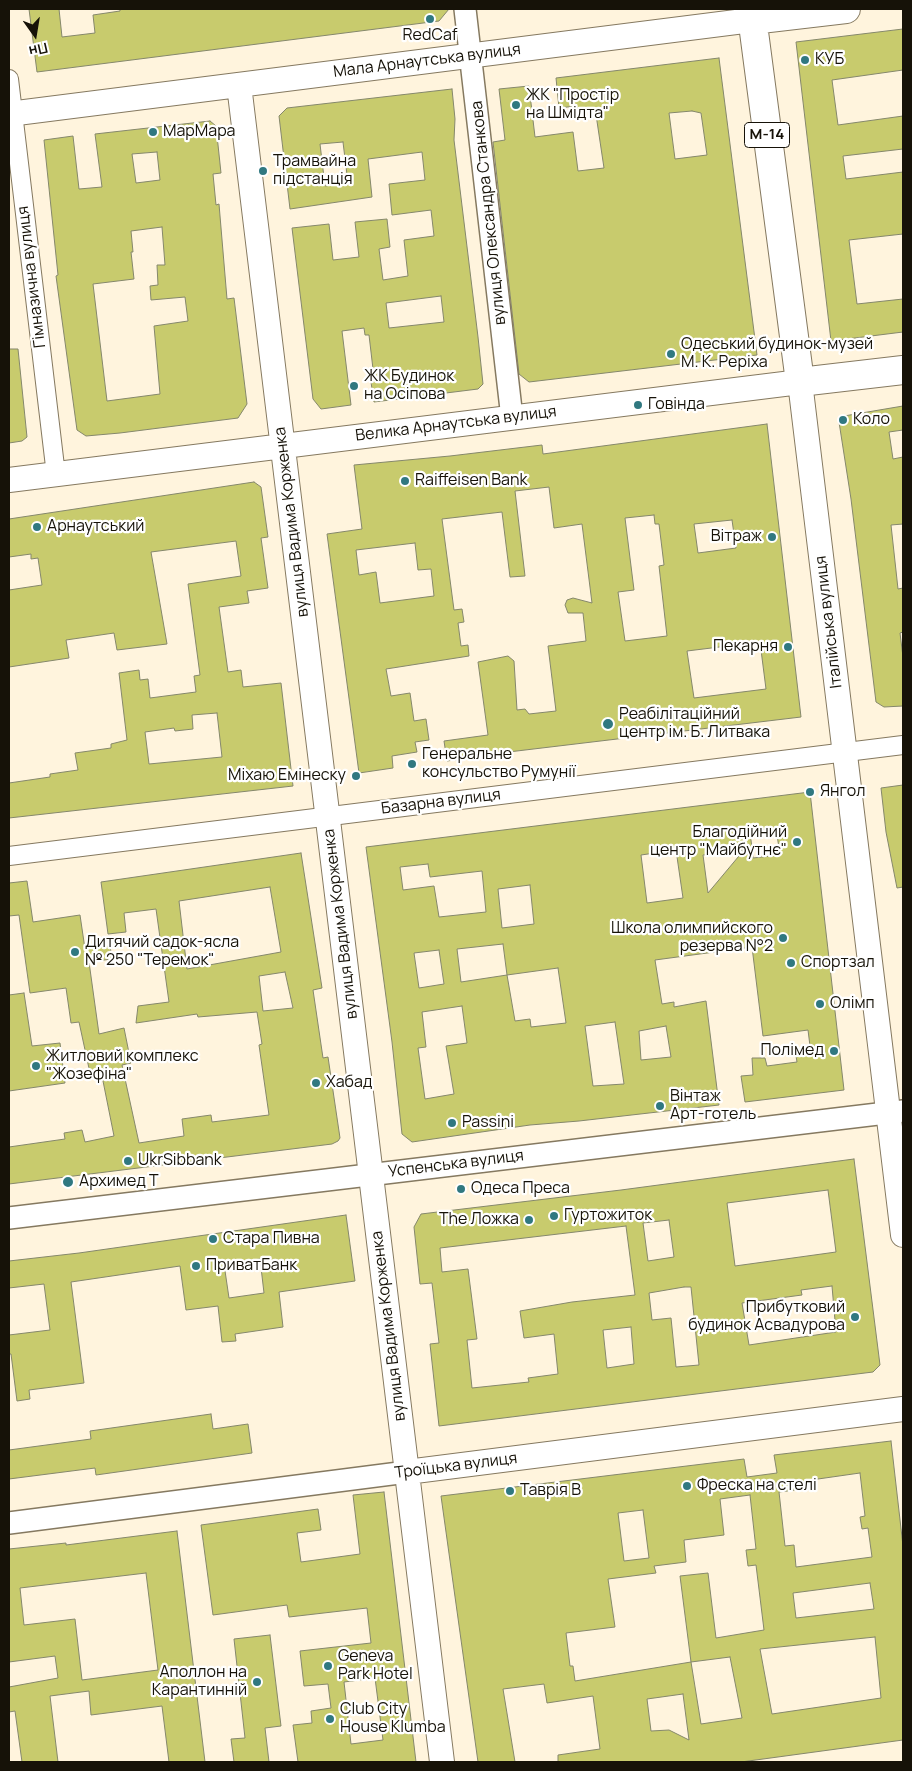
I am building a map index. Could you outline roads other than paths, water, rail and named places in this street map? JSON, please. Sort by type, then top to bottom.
[{"type":"main road","name":"Мала Арнаутська вулиця","points":[[11,114],[471,56],[752,14],[846,9]]},
{"type":"main road","name":"Італійська вулиця","points":[[752,14],[800,382],[844,753],[896,1112],[903,1235]]},
{"type":"main road","name":"вулиця Вадима Корженка","points":[[239,85],[442,1762]]},
{"type":"main road","name":"Велика Арнаутська вулиця","points":[[9,480],[903,370]]},
{"type":"main road","name":"Троїцька вулиця","points":[[407,1472],[903,1409]]},
{"type":"street","name":"вулиця Олександра Станкова","points":[[466,9],[512,418]]},
{"type":"street","name":"Гімназична вулиця","points":[[9,79],[11,114],[56,475]]},
{"type":"street","name":"Базарна вулиця","points":[[9,856],[903,745]]},
{"type":"street","name":"Успенська вулиця","points":[[9,1218],[896,1112]]},
{"type":"street","name":"Троїцька вулиця","points":[[9,1523],[407,1472]]},
{"type":"place","name":"RedCaf","points":[[430,19]]},
{"type":"place","name":"КУБ","points":[[805,60]]},
{"type":"place","name":"ЖК \"Простір на Шмідта\"","points":[[516,105]]},
{"type":"place","name":"МарМара","points":[[153,132]]},
{"type":"place","name":"Трамвайна підстанція","points":[[263,171]]},
{"type":"place","name":"Одеський будинок-музей М. К. Реріха","points":[[671,354]]},
{"type":"place","name":"ЖК Будинок на Осіпова","points":[[354,386]]},
{"type":"place","name":"Говінда","points":[[638,405]]},
{"type":"place","name":"Коло","points":[[843,420]]},
{"type":"place","name":"Raiffeisen Bank","points":[[405,481]]},
{"type":"place","name":"Арнаутський","points":[[37,527]]},
{"type":"place","name":"Вітраж","points":[[772,537]]},
{"type":"place","name":"Пекарня","points":[[788,647]]},
{"type":"place","name":"Реабілітаційний центр ім. Б. Литвака","points":[[608,724]]},
{"type":"place","name":"Генеральне консульство Румунії","points":[[412,764]]},
{"type":"place","name":"Міхаю Емінеску","points":[[356,776]]},
{"type":"place","name":"Янгол","points":[[810,792]]},
{"type":"place","name":"Благодійний центр \"Майбутнє\"","points":[[797,842]]},
{"type":"place","name":"Школа олимпийского резерва N°2","points":[[783,938]]},
{"type":"place","name":"Дитячий садок-ясла № 250 \"Теремок\"","points":[[75,952]]},
{"type":"place","name":"Спортзал","points":[[791,963]]},
{"type":"place","name":"Олімп","points":[[820,1004]]},
{"type":"place","name":"Полімед","points":[[834,1051]]},
{"type":"place","name":"Житловий комплекс \"Жозефіна\"","points":[[36,1066]]},
{"type":"place","name":"Хабад","points":[[316,1083]]},
{"type":"place","name":"Вінтаж Арт-готель","points":[[660,1106]]},
{"type":"place","name":"Passini","points":[[452,1123]]},
{"type":"place","name":"UkrSibbank","points":[[128,1161]]},
{"type":"place","name":"Архимед Т","points":[[68,1182]]},
{"type":"place","name":"Одеса Преса","points":[[461,1189]]},
{"type":"place","name":"Гуртожиток","points":[[554,1216]]},
{"type":"place","name":"The Ложка","points":[[529,1220]]},
{"type":"place","name":"Стара Пивна","points":[[213,1239]]},
{"type":"place","name":"ПриватБанк","points":[[196,1266]]},
{"type":"place","name":"Прибутковий будинок Асвадурова","points":[[855,1317]]},
{"type":"place","name":"Фреска на стелі","points":[[687,1486]]},
{"type":"place","name":"Таврія В","points":[[510,1491]]},
{"type":"place","name":"Geneva Park Hotel","points":[[328,1666]]},
{"type":"place","name":"Аполлон на Карантинній","points":[[257,1682]]},
{"type":"place","name":"Club City House Klumba","points":[[330,1719]]}]
